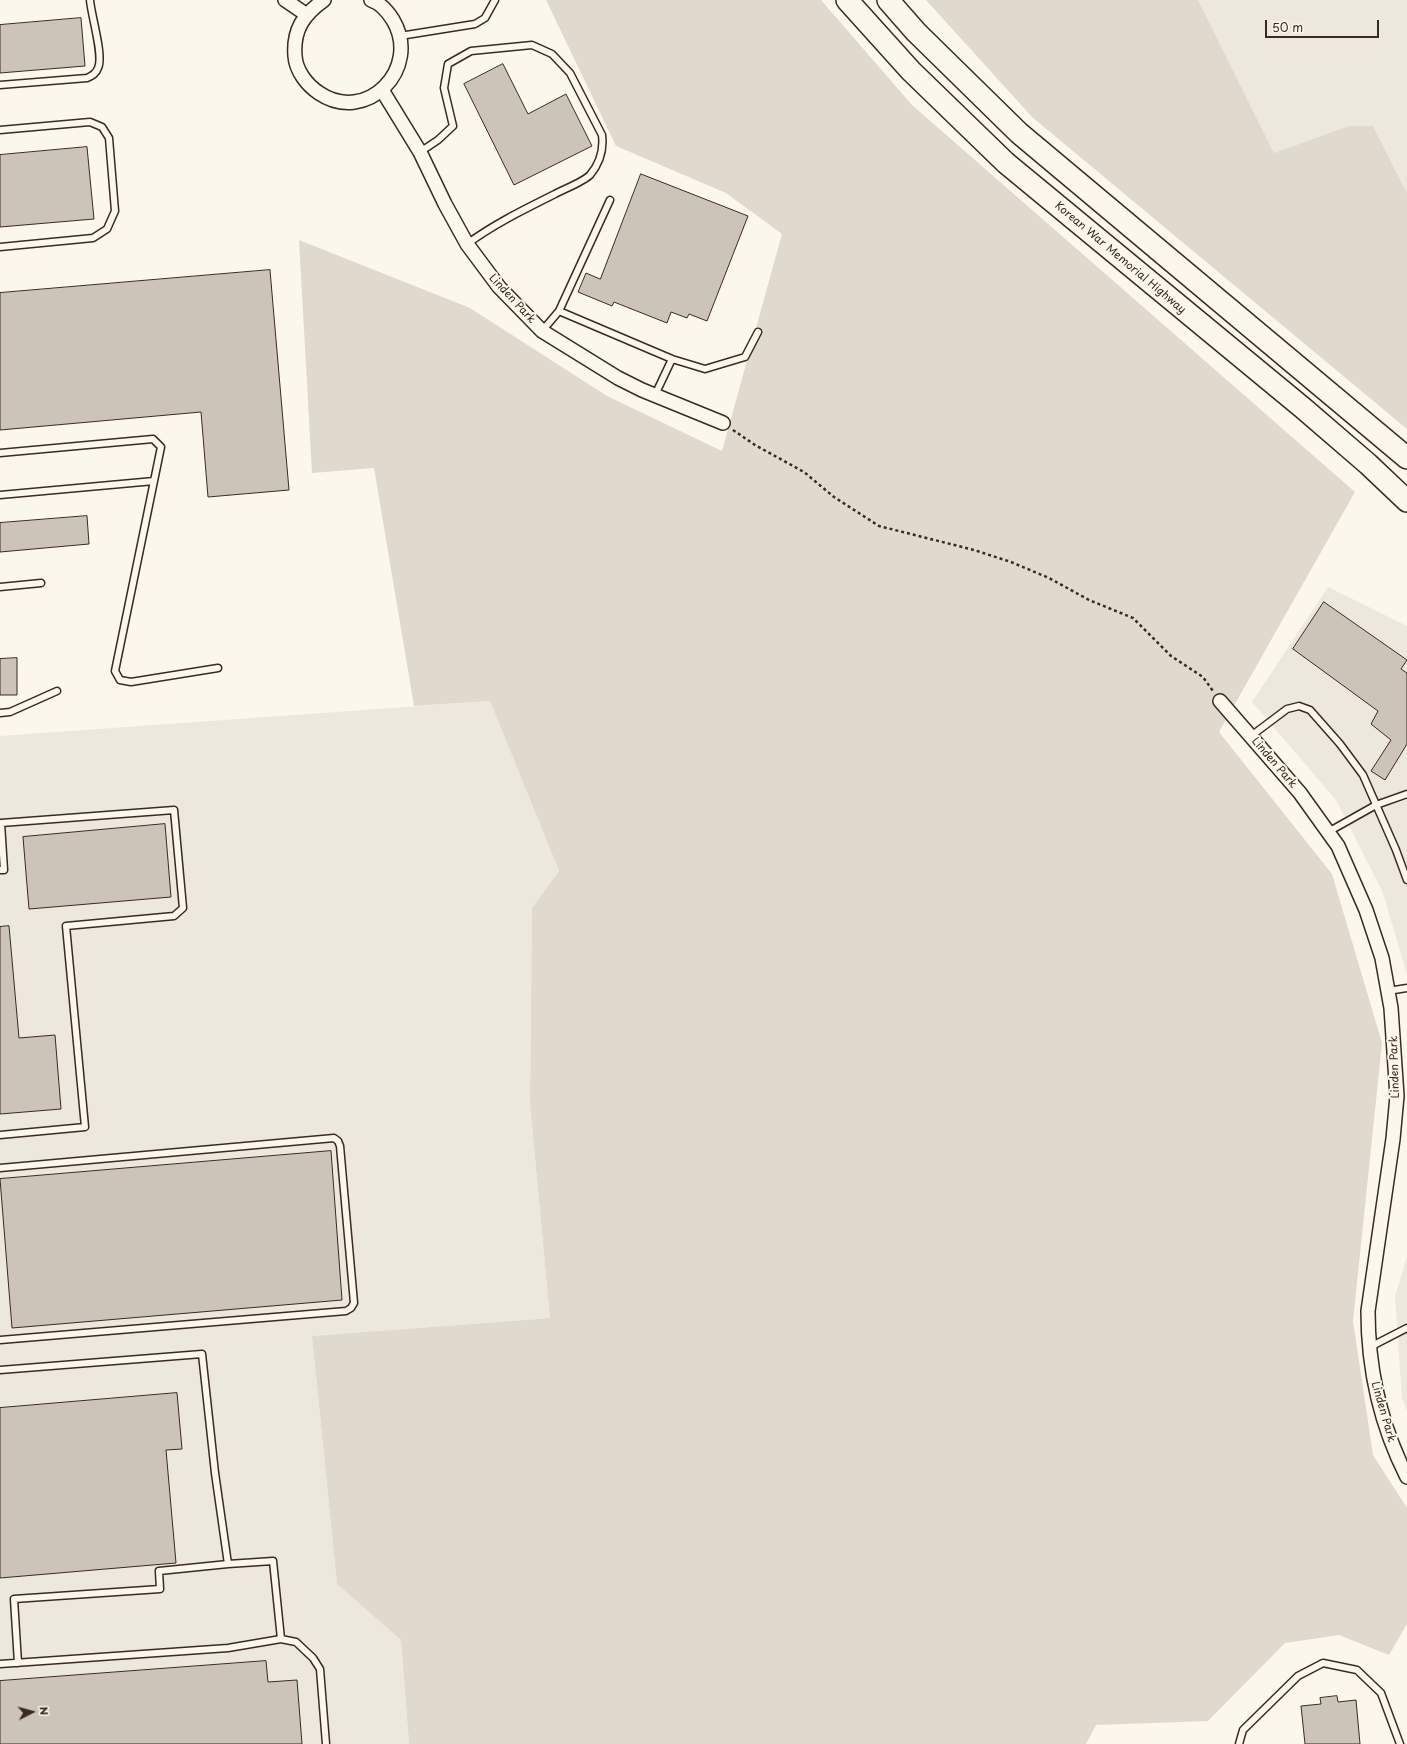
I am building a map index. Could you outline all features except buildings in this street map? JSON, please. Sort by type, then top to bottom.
[{"type":"main road","name":"Korean War Memorial Highway","points":[[847,0],[912,70],[1006,163],[1302,408],[1368,464],[1407,501]]},
{"type":"main road","points":[[888,0],[921,38],[1020,133],[1407,458]]},
{"type":"street","points":[[285,0],[307,14]]},
{"type":"street","points":[[324,0],[310,10],[300,24],[295,40],[295,58],[301,74],[311,88],[325,97],[342,102],[360,101],[377,94],[391,82],[399,65],[402,47],[398,29],[389,13],[371,0]]},
{"type":"street","name":"Linden Park","points":[[382,90],[420,152],[445,204],[467,244],[499,287],[542,331],[618,378],[656,396],[722,423]]},
{"type":"street","name":"Linden Park","points":[[1220,701],[1300,793],[1338,846],[1366,910],[1382,958],[1391,1008],[1395,1054],[1396,1096],[1393,1139],[1369,1305],[1369,1348],[1375,1392],[1394,1452],[1407,1477]]},
{"type":"lane","points":[[0,85],[87,78],[94,75],[99,67],[97,37],[90,0]]},
{"type":"lane","points":[[400,36],[475,24],[485,18],[495,0]]},
{"type":"lane","points":[[420,152],[438,140],[453,126],[444,88],[448,64],[471,51],[532,45],[552,54],[570,73],[602,136],[603,147],[599,163],[589,176],[504,220],[483,232],[467,244]]},
{"type":"lane","points":[[0,130],[90,122],[102,127],[109,138],[115,211],[107,229],[93,238],[0,247]]},
{"type":"lane","points":[[542,331],[559,311],[610,200]]},
{"type":"lane","points":[[559,311],[672,359],[705,369],[745,357],[758,332]]},
{"type":"lane","points":[[656,396],[672,359]]},
{"type":"lane","points":[[0,453],[153,439],[160,447],[115,671],[120,680],[131,682],[218,668]]},
{"type":"lane","points":[[0,495],[154,481]]},
{"type":"lane","points":[[0,587],[41,583]]},
{"type":"lane","points":[[0,713],[10,712],[57,691]]},
{"type":"lane","points":[[1251,736],[1287,708],[1299,706],[1310,710],[1340,744],[1363,775],[1396,850],[1407,880]]},
{"type":"lane","points":[[1328,832],[1376,805],[1407,794]]},
{"type":"lane","points":[[0,870],[4,870],[1,823],[174,810],[183,908],[174,916],[66,926],[85,1127],[0,1135]]},
{"type":"lane","points":[[1388,991],[1407,988]]},
{"type":"lane","points":[[0,1168],[334,1138],[338,1141],[340,1146],[354,1303],[351,1308],[346,1311],[0,1340]]},
{"type":"lane","points":[[1369,1348],[1407,1328]]},
{"type":"lane","points":[[0,1370],[202,1354],[215,1473],[228,1564]]},
{"type":"lane","points":[[18,1663],[14,1599],[160,1588],[159,1571],[228,1564],[272,1561],[281,1639]]},
{"type":"lane","points":[[0,1664],[228,1648],[281,1639],[296,1642],[313,1658],[320,1669],[326,1744]]},
{"type":"lane","points":[[1239,1744],[1243,1730],[1298,1676],[1323,1663],[1357,1670],[1381,1693],[1400,1744]]},
{"type":"path","points":[[722,423],[755,445],[804,472],[834,497],[879,526],[974,550],[1011,562],[1049,578],[1089,600],[1133,618],[1171,656],[1203,677],[1220,701]]},
{"type":"shaded area","points":[[546,0],[821,0],[912,105],[1355,492],[1219,732],[1332,874],[1382,1043],[1353,1321],[1373,1455],[1407,1508],[1407,1624],[1389,1655],[1339,1635],[1285,1643],[1208,1721],[1096,1725],[1086,1744],[409,1744],[401,1640],[337,1584],[312,1336],[550,1318],[530,1104],[532,908],[559,871],[490,701],[414,706],[374,468],[312,473],[299,240],[470,308],[607,396],[722,451],[782,234],[726,193],[616,146]]},
{"type":"shaded area","points":[[926,0],[1198,0],[1274,153],[1349,126],[1373,126],[1407,193],[1407,429],[1032,117]]},
{"type":"shaded area","points":[[1198,0],[1407,0],[1407,193],[1373,126],[1349,126],[1274,153]]},
{"type":"shaded area","points":[[1328,587],[1407,626],[1407,975],[1383,893],[1336,800],[1252,702]]},
{"type":"shaded area","points":[[490,701],[559,871],[532,908],[530,1104],[550,1318],[312,1336],[337,1584],[401,1640],[409,1744],[0,1744],[0,736]]},
{"type":"shaded area","points":[[1407,1256],[1407,1410],[1402,1399],[1395,1296]]}]
